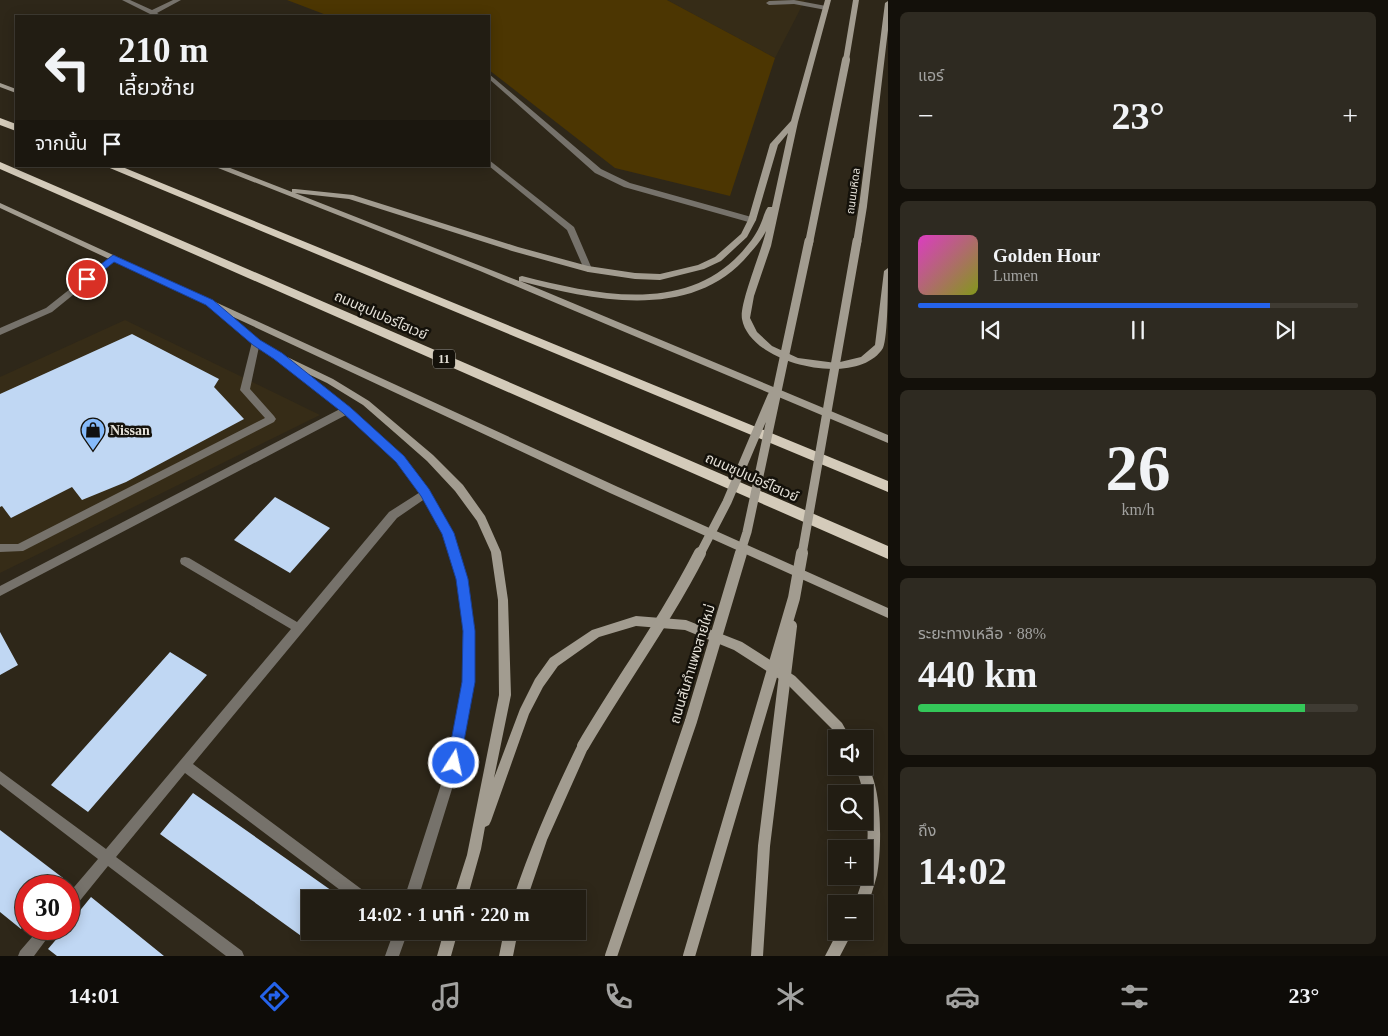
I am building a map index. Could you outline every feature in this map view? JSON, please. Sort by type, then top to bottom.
[{"type":"highway","points":[[0,121],[15,128]]},
{"type":"highway","name":"ถนนซุปเปอร์ไฮเวย์","points":[[0,165],[888,553]]},
{"type":"highway","points":[[112,167],[888,487]]},
{"type":"main road","points":[[828,0],[794,122],[767,246],[750,296],[746,318],[753,334],[769,348],[796,361],[836,366],[864,360],[879,346],[888,271]]},
{"type":"main road","points":[[523,890],[554,807],[583,746],[615,691],[653,636],[688,577],[727,502],[782,374],[846,60],[856,0]]},
{"type":"main road","name":"ถนนมหิดล","points":[[794,598],[863,206],[888,3]]},
{"type":"main road","points":[[0,85],[15,91]]},
{"type":"main road","points":[[281,190],[350,197],[588,269],[635,276],[660,276],[700,267],[718,259],[744,234],[752,220],[774,144],[794,122]]},
{"type":"main road","points":[[220,167],[483,269],[888,439]]},
{"type":"main road","points":[[483,269],[562,290],[615,298],[669,296],[690,290],[716,279],[734,267],[759,236],[781,185]]},
{"type":"main road","points":[[2,208],[614,490],[888,613]]},
{"type":"main road","points":[[210,303],[256,342],[278,356],[330,381],[366,403],[430,458],[460,488],[481,519],[496,552],[503,600],[505,695],[473,854]]},
{"type":"main road","name":"ถนนสันกำแพงสายใหม่","points":[[611,956],[691,722],[747,532],[782,374]]},
{"type":"main road","points":[[689,956],[794,598]]},
{"type":"main road","points":[[757,956],[764,846],[794,598]]},
{"type":"main road","points":[[463,890],[473,854],[524,712],[539,683],[554,662],[596,633],[636,621],[686,625],[738,646],[791,680],[840,730]]},
{"type":"main road","points":[[863,775],[874,813],[871,873],[864,895]]},
{"type":"main road","points":[[444,956],[448,940]]},
{"type":"main road","points":[[506,956],[509,940]]},
{"type":"main road","points":[[832,956],[841,940]]},
{"type":"street","points":[[125,0],[157,15]]},
{"type":"street","points":[[152,13],[178,0]]},
{"type":"street","points":[[769,3],[794,2],[826,8]]},
{"type":"street","points":[[490,77],[598,170],[610,178],[627,185],[752,220]]},
{"type":"street","points":[[490,163],[571,229],[588,269]]},
{"type":"street","points":[[0,332],[49,310],[113,258]]},
{"type":"street","points":[[0,548],[18,548],[271,419],[245,390],[256,342]]},
{"type":"street","points":[[278,356],[347,410],[400,459],[425,492],[448,533],[462,579],[469,631],[468,682],[454,763],[414,890]]},
{"type":"street","points":[[0,591],[347,410]]},
{"type":"street","points":[[80,890],[393,515],[425,492]]},
{"type":"street","points":[[186,561],[298,628]]},
{"type":"street","points":[[184,765],[351,890]]},
{"type":"street","points":[[0,777],[237,956]]},
{"type":"street","points":[[24,956],[38,940]]},
{"type":"street","points":[[392,956],[398,940]]},
{"type":"shaded area","points":[[287,0],[667,0],[775,58],[730,196],[615,168],[490,71],[490,15],[326,15]]},
{"type":"shaded area","points":[[667,0],[805,0],[775,58]]},
{"type":"shaded area","name":"Nissan","points":[[125,320],[320,415],[0,573],[0,377]]},
{"type":"building","name":"Nissan","points":[[132,334],[219,379],[214,387],[244,419],[126,482],[82,500],[72,487],[11,518],[2,506],[0,507],[0,394]]},
{"type":"building","points":[[275,497],[330,528],[290,573],[234,540]]},
{"type":"building","points":[[0,632],[18,665],[0,675]]},
{"type":"building","points":[[170,652],[207,675],[88,812],[51,785]]},
{"type":"building","points":[[193,793],[331,890],[301,890],[301,936],[160,834]]},
{"type":"building","points":[[0,830],[59,875],[15,875],[15,924],[0,912]]},
{"type":"building","points":[[91,897],[164,956],[57,956],[48,949],[56,940],[80,940],[80,910]]},
{"type":"place","name":"Nissan","points":[[93,451]]},
{"type":"route","points":[[87,279],[113,258],[210,303],[256,342],[278,356],[347,410],[400,459],[425,492],[448,533],[462,579],[469,631],[468,682],[454,763]]}]
